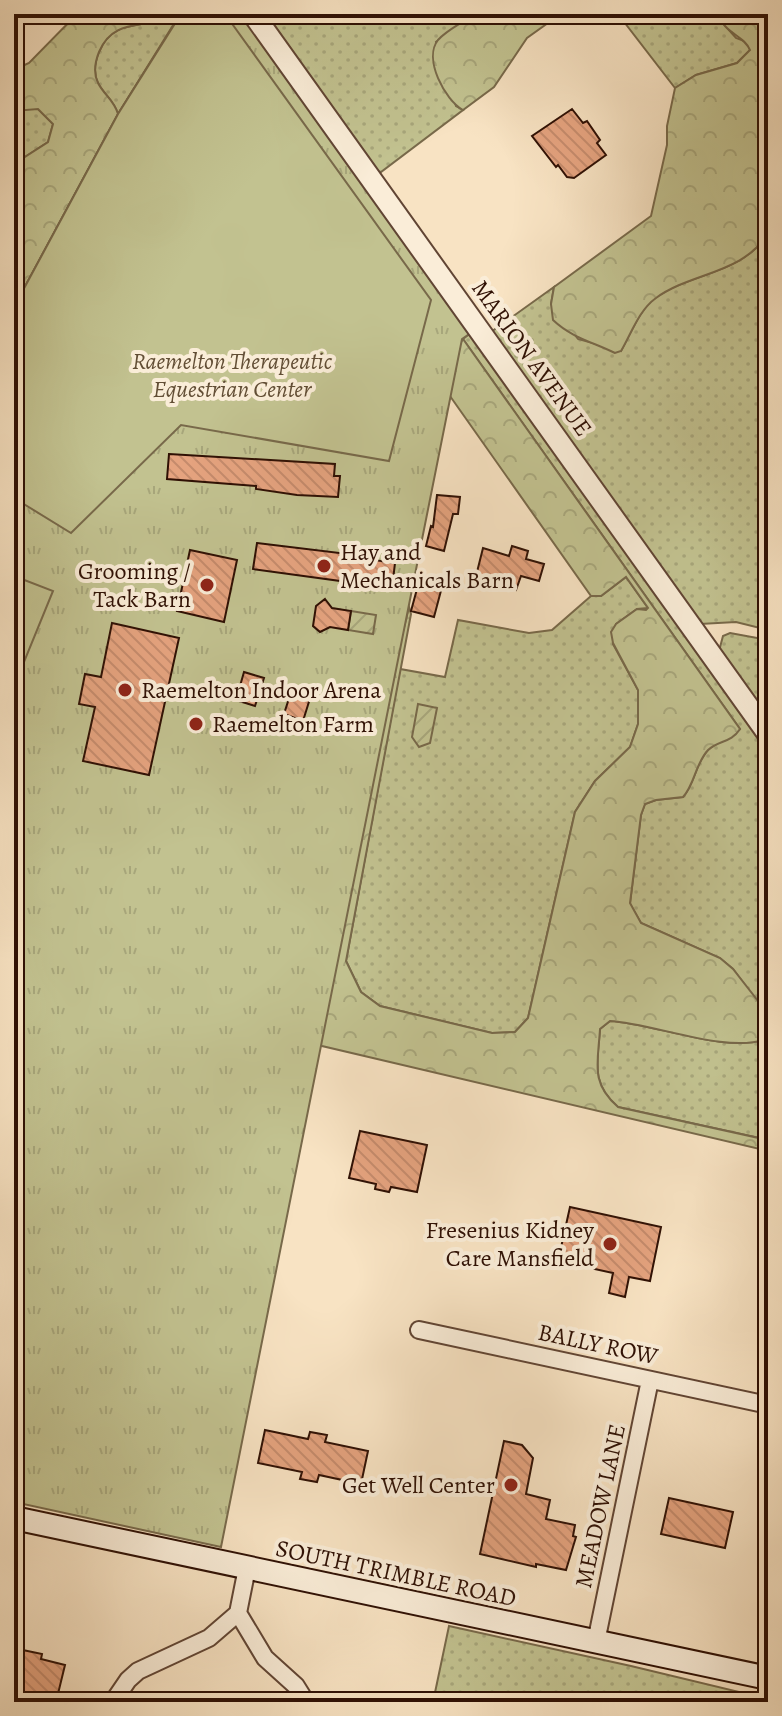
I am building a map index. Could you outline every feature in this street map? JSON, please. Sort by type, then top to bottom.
[{"type":"main road","name":"SOUTH TRIMBLE ROAD","points":[[14,1518],[768,1678]]},
{"type":"street","name":"MARION AVENUE","points":[[253,14],[768,734]]},
{"type":"street","name":"BALLY ROW","points":[[419,1330],[768,1405]]},
{"type":"street","name":"MEADOW LANE","points":[[596,1642],[650,1380]]},
{"type":"street","points":[[113,1702],[138,1671],[209,1638],[238,1613],[247,1568]]},
{"type":"street","points":[[238,1613],[265,1658],[296,1686],[306,1702]]},
{"type":"green space","points":[[77,14],[174,14],[123,28],[106,40],[99,52],[96,79],[118,114],[14,307],[14,164],[48,142],[53,124],[38,109],[14,111],[14,70],[29,63]]},
{"type":"green space","name":"Raemelton Therapeutic Equestrian Center","points":[[180,14],[243,14],[472,332],[462,339],[221,1547],[14,1502],[14,307],[118,114]]},
{"type":"green space","points":[[181,14],[118,114],[96,79],[99,52],[106,40],[123,28]]},
{"type":"green space","points":[[181,14],[225,14],[431,300],[389,461],[181,425],[71,533],[14,498],[14,307],[118,114]]},
{"type":"green space","points":[[262,14],[474,14],[436,42],[456,106],[463,110],[377,175]]},
{"type":"green space","points":[[474,14],[599,14],[548,23],[527,38],[494,87],[463,110],[449,98],[438,78],[434,48],[442,36]]},
{"type":"green space","points":[[618,14],[719,14],[719,19],[736,38],[747,42],[750,50],[737,63],[696,75],[675,88]]},
{"type":"green space","points":[[719,14],[768,14],[768,232],[746,256],[656,298],[640,316],[621,351],[615,353],[575,335],[553,320],[551,304],[554,287],[651,216],[667,145],[667,126],[675,88],[696,75],[737,63],[750,50],[725,26]]},
{"type":"green space","points":[[38,109],[53,124],[48,142],[14,164],[14,111]]},
{"type":"green space","points":[[768,232],[768,630],[736,622],[700,624],[491,332],[554,287],[551,304],[578,339],[621,351],[640,316],[655,298],[746,256]]},
{"type":"green space","points":[[472,332],[768,747],[768,1017],[733,969],[720,958],[641,923],[630,904],[645,804],[683,797],[708,750],[740,729],[463,339]]},
{"type":"green space","points":[[463,339],[740,729],[733,737],[708,750],[683,797],[645,804],[630,903],[641,923],[720,958],[733,969],[765,1010],[768,1024],[766,1039],[731,1043],[610,1021],[600,1029],[599,1081],[618,1107],[768,1140],[768,1151],[322,1046],[305,1032],[409,607],[411,614],[346,961],[361,992],[380,1006],[492,1033],[515,1032],[528,1018],[575,812],[595,781],[630,747],[638,724],[638,690],[613,643],[611,632],[616,624],[637,609],[648,608],[626,577],[601,596],[591,596],[438,379]]},
{"type":"green space","points":[[14,576],[53,591],[24,662],[14,658]]},
{"type":"green space","points":[[626,577],[648,608],[637,609],[616,624],[613,644],[638,690],[638,724],[630,747],[595,781],[575,812],[528,1018],[515,1032],[492,1033],[380,1006],[361,992],[346,961],[400,669],[445,677],[458,620],[529,633],[552,630],[591,596],[601,596]]},
{"type":"green space","points":[[351,611],[376,615],[373,634],[348,630]]},
{"type":"green space","points":[[730,633],[768,640],[768,719],[719,651],[723,636]]},
{"type":"green space","points":[[418,704],[437,708],[430,743],[419,747],[412,737]]},
{"type":"green space","points":[[610,1021],[731,1043],[750,1043],[766,1039],[768,1034],[768,1140],[618,1107],[603,1089],[597,1062],[600,1029]]},
{"type":"green space","points":[[449,1626],[631,1666],[768,1699],[768,1702],[433,1702]]},
{"type":"building","points":[[572,109],[583,123],[587,121],[606,155],[574,178],[567,177],[558,165],[556,167],[532,136]]},
{"type":"building","points":[[169,454],[335,464],[334,476],[340,476],[338,497],[167,479]]},
{"type":"building","points":[[437,495],[460,497],[458,514],[453,514],[444,551],[426,546],[433,527]]},
{"type":"building","name":"Hay and Mechanicals Barn","points":[[257,543],[395,563],[392,588],[253,569]]},
{"type":"building","points":[[512,546],[528,551],[526,559],[544,564],[539,581],[521,576],[516,590],[476,576],[483,548],[509,556]]},
{"type":"building","name":"Grooming / Tack Barn","points":[[190,550],[237,560],[224,622],[177,611]]},
{"type":"building","points":[[420,578],[443,583],[434,617],[411,611]]},
{"type":"building","points":[[325,599],[332,608],[351,611],[348,630],[330,627],[320,632],[313,626],[316,606]]},
{"type":"building","name":"Raemelton Indoor Arena","points":[[112,623],[179,638],[149,775],[83,761],[95,707],[79,704],[85,674],[101,677]]},
{"type":"building","points":[[244,672],[264,678],[255,706],[236,700]]},
{"type":"building","points":[[293,686],[312,692],[303,721],[284,714]]},
{"type":"building","points":[[360,1131],[427,1145],[417,1192],[391,1187],[389,1192],[375,1189],[376,1184],[349,1178]]},
{"type":"building","name":"Fresenius Kidney Care Mansfield","points":[[570,1207],[661,1227],[650,1281],[629,1277],[625,1297],[609,1293],[613,1273],[558,1261]]},
{"type":"building","points":[[265,1430],[308,1439],[310,1432],[327,1435],[325,1442],[368,1451],[361,1484],[319,1475],[317,1482],[300,1479],[302,1472],[258,1463]]},
{"type":"building","name":"Get Well Center","points":[[504,1441],[522,1445],[533,1458],[526,1494],[550,1500],[546,1519],[575,1525],[573,1536],[576,1537],[566,1570],[536,1564],[536,1567],[480,1554]]},
{"type":"building","points":[[669,1498],[733,1512],[725,1548],[661,1534]]},
{"type":"building","points":[[18,1649],[42,1654],[41,1659],[65,1665],[56,1702],[14,1702],[14,1653],[17,1654]]},
{"type":"place","name":"Hay and Mechanicals Barn","points":[[324,566]]},
{"type":"place","name":"Grooming / Tack Barn","points":[[207,585]]},
{"type":"place","name":"Raemelton Indoor Arena","points":[[125,690]]},
{"type":"place","name":"Raemelton Farm","points":[[196,724]]},
{"type":"place","name":"Fresenius Kidney Care Mansfield","points":[[610,1244]]},
{"type":"place","name":"Get Well Center","points":[[511,1485]]}]
